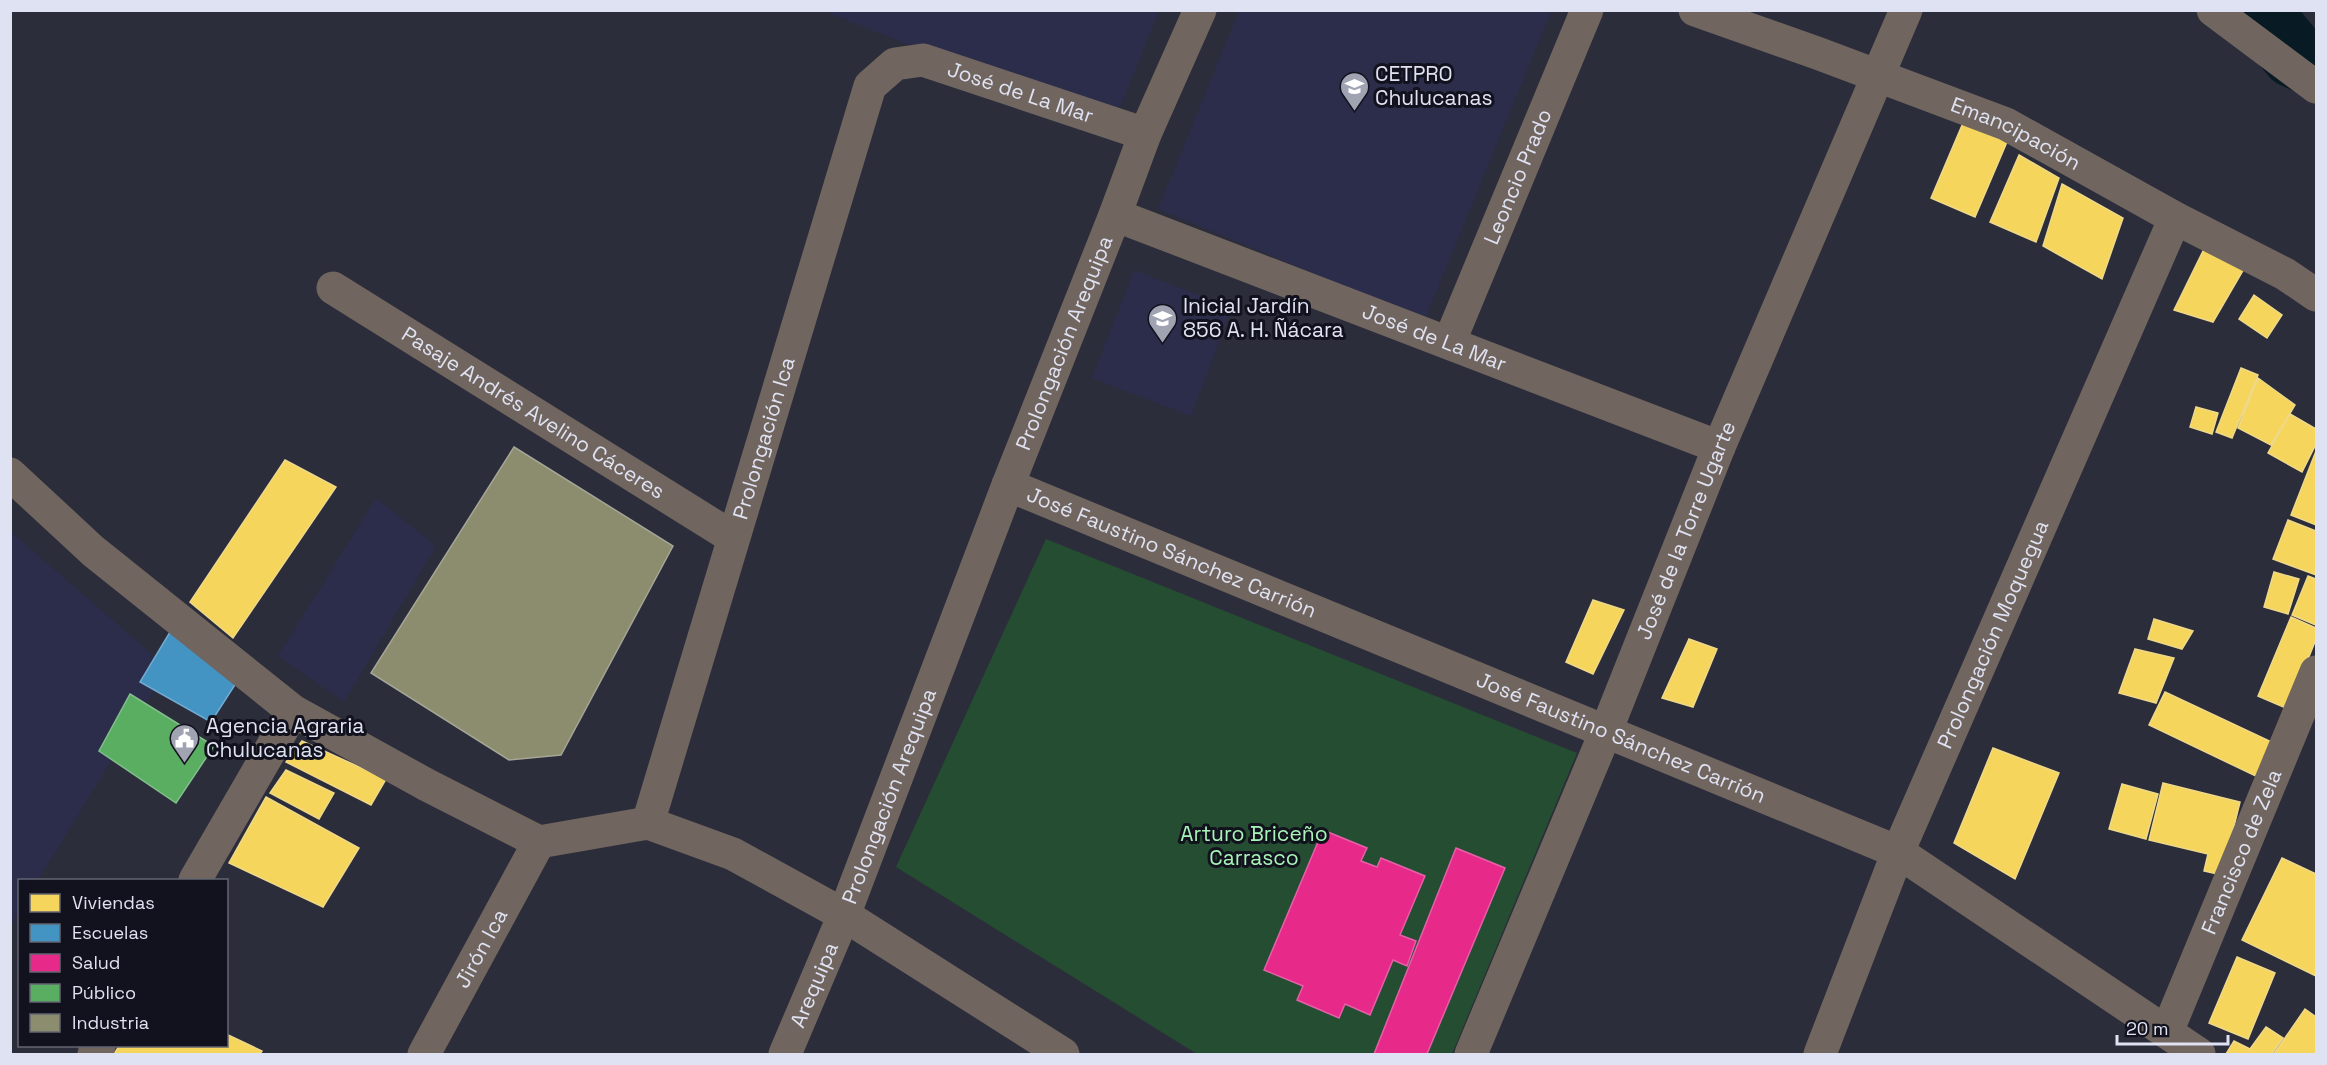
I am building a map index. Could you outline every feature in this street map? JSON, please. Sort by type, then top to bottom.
[{"type":"street","name":"Prolongación Arequipa","points":[[844,915],[1145,134],[1200,10]]},
{"type":"street","name":"Leoncio Prado","points":[[1449,344],[1587,10]]},
{"type":"street","name":"Emancipación","points":[[1695,10],[2006,124],[2175,218],[2285,274],[2316,295]]},
{"type":"street","name":"José de la Torre Ugarte","points":[[1471,1054],[1606,731],[1719,447],[1906,10]]},
{"type":"street","points":[[2213,10],[2316,87]]},
{"type":"street","name":"José de La Mar","points":[[895,64],[923,60],[1145,134]]},
{"type":"street","name":"Prolongación Ica","points":[[648,823],[732,537],[870,86],[895,64]]},
{"type":"street","name":"José de La Mar","points":[[1115,215],[1719,447]]},
{"type":"street","name":"Prolongación Moquegua","points":[[1820,1054],[1898,852],[2175,218]]},
{"type":"street","name":"Pasaje Andrés Avelino Cáceres","points":[[333,288],[732,537]]},
{"type":"street","points":[[10,474],[93,551],[293,711],[427,785],[539,842],[648,823],[733,854],[844,915],[1063,1054]]},
{"type":"street","name":"José Faustino Sánchez Carrión","points":[[1008,485],[1898,852],[2199,1054]]},
{"type":"street","name":"Francisco de Zela","points":[[2167,1032],[2316,672]]},
{"type":"street","points":[[196,879],[293,711]]},
{"type":"street","name":"Jirón Ica","points":[[424,1054],[539,842]]},
{"type":"street","name":"Arequipa","points":[[785,1054],[844,915]]},
{"type":"shaded area","name":"CETPRO Chulucanas","points":[[1547,10],[1551,12],[1425,319],[1158,209],[1239,11]]},
{"type":"shaded area","points":[[824,11],[1159,11],[1119,110],[1098,120]]},
{"type":"shaded area","name":"Inicial Jardín 856 A. H. Ñácara","points":[[1134,270],[1232,308],[1191,416],[1092,378]]},
{"type":"shaded area","points":[[376,498],[436,546],[344,702],[278,656]]},
{"type":"shaded area","points":[[11,532],[168,668],[39,879],[18,879],[18,913],[11,926]]},
{"type":"green space","name":"Arturo Briceño Carrasco","points":[[1046,539],[1577,753],[1452,1054],[1197,1054],[896,867]]},
{"type":"building: Viviendas","points":[[1963,123],[2007,142],[1975,217],[1931,198]]},
{"type":"building: Viviendas","points":[[2019,155],[2059,178],[2036,242],[1990,222]]},
{"type":"building: Viviendas","points":[[2062,184],[2123,218],[2102,279],[2043,246]]},
{"type":"building: Viviendas","points":[[2206,245],[2245,267],[2213,322],[2174,310]]},
{"type":"building: Viviendas","points":[[2254,295],[2282,315],[2267,338],[2239,319]]},
{"type":"building: Viviendas","points":[[2241,368],[2258,375],[2232,438],[2216,432]]},
{"type":"building: Viviendas","points":[[2258,378],[2295,405],[2271,445],[2238,428]]},
{"type":"building: Viviendas","points":[[2196,407],[2218,413],[2212,434],[2190,427]]},
{"type":"building: Viviendas","points":[[2290,414],[2316,429],[2316,444],[2302,472],[2268,453]]},
{"type":"building: Viviendas","points":[[2316,451],[2316,525],[2291,515]]},
{"type":"building: Viviendas","points":[[285,460],[336,487],[233,638],[190,602]]},
{"type":"building: Viviendas","points":[[2288,520],[2316,531],[2316,575],[2273,559]]},
{"type":"building: Viviendas","points":[[2274,572],[2299,579],[2288,614],[2264,607]]},
{"type":"building: Viviendas","points":[[2308,576],[2316,579],[2316,625],[2292,615]]},
{"type":"building: Viviendas","points":[[1593,600],[1624,610],[1593,674],[1566,662]]},
{"type":"building: Viviendas","points":[[2291,617],[2316,628],[2316,639],[2288,709],[2258,696]]},
{"type":"building: Viviendas","points":[[2154,619],[2193,631],[2182,649],[2148,639]]},
{"type":"building: Viviendas","points":[[1689,639],[1717,649],[1693,707],[1662,698]]},
{"type":"building: Viviendas","points":[[2135,649],[2174,658],[2156,703],[2119,693]]},
{"type":"building: Viviendas","points":[[2165,692],[2276,744],[2260,778],[2149,725]]},
{"type":"building: Viviendas","points":[[302,741],[386,779],[371,805],[286,762]]},
{"type":"building: Viviendas","points":[[1993,748],[2059,773],[2015,879],[1954,843]]},
{"type":"building: Viviendas","points":[[286,770],[334,793],[319,819],[270,793]]},
{"type":"building: Viviendas","points":[[2163,783],[2240,802],[2222,875],[2204,871],[2208,854],[2149,840]]},
{"type":"building: Viviendas","points":[[2122,784],[2158,794],[2146,839],[2109,829]]},
{"type":"building: Viviendas","points":[[266,797],[359,848],[323,907],[229,863]]},
{"type":"building: Viviendas","points":[[2282,858],[2316,874],[2316,976],[2242,940]]},
{"type":"building: Viviendas","points":[[2237,957],[2275,973],[2248,1039],[2209,1023]]},
{"type":"building: Viviendas","points":[[2305,1009],[2316,1017],[2316,1054],[2274,1054]]},
{"type":"building: Viviendas","points":[[2266,1027],[2283,1038],[2272,1054],[2226,1054],[2234,1041],[2250,1049]]},
{"type":"building: Viviendas","points":[[228,1035],[262,1051],[260,1054],[114,1054],[118,1047],[228,1047]]},
{"type":"building: Escuelas","points":[[170,632],[240,677],[211,722],[140,682]]},
{"type":"building: Salud","points":[[1323,830],[1367,848],[1361,861],[1377,867],[1381,858],[1425,876],[1400,935],[1416,941],[1407,966],[1393,960],[1370,1015],[1345,1004],[1339,1018],[1297,1000],[1303,986],[1264,970]]},
{"type":"building: Salud","points":[[1456,848],[1505,868],[1427,1054],[1374,1054]]},
{"type":"building: Público","points":[[130,694],[214,746],[176,803],[99,751]]},
{"type":"building: Industria","points":[[514,447],[673,546],[561,755],[509,760],[371,673]]},
{"type":"waterway","points":[[2257,10],[2294,55],[2316,65]]},
{"type":"place","name":"CETPRO Chulucanas","points":[[1354,112]]},
{"type":"place","name":"Inicial Jardín 856 A. H. Ñácara","points":[[1162,344]]},
{"type":"place","name":"Agencia Agraria Chulucanas","points":[[185,764]]}]
